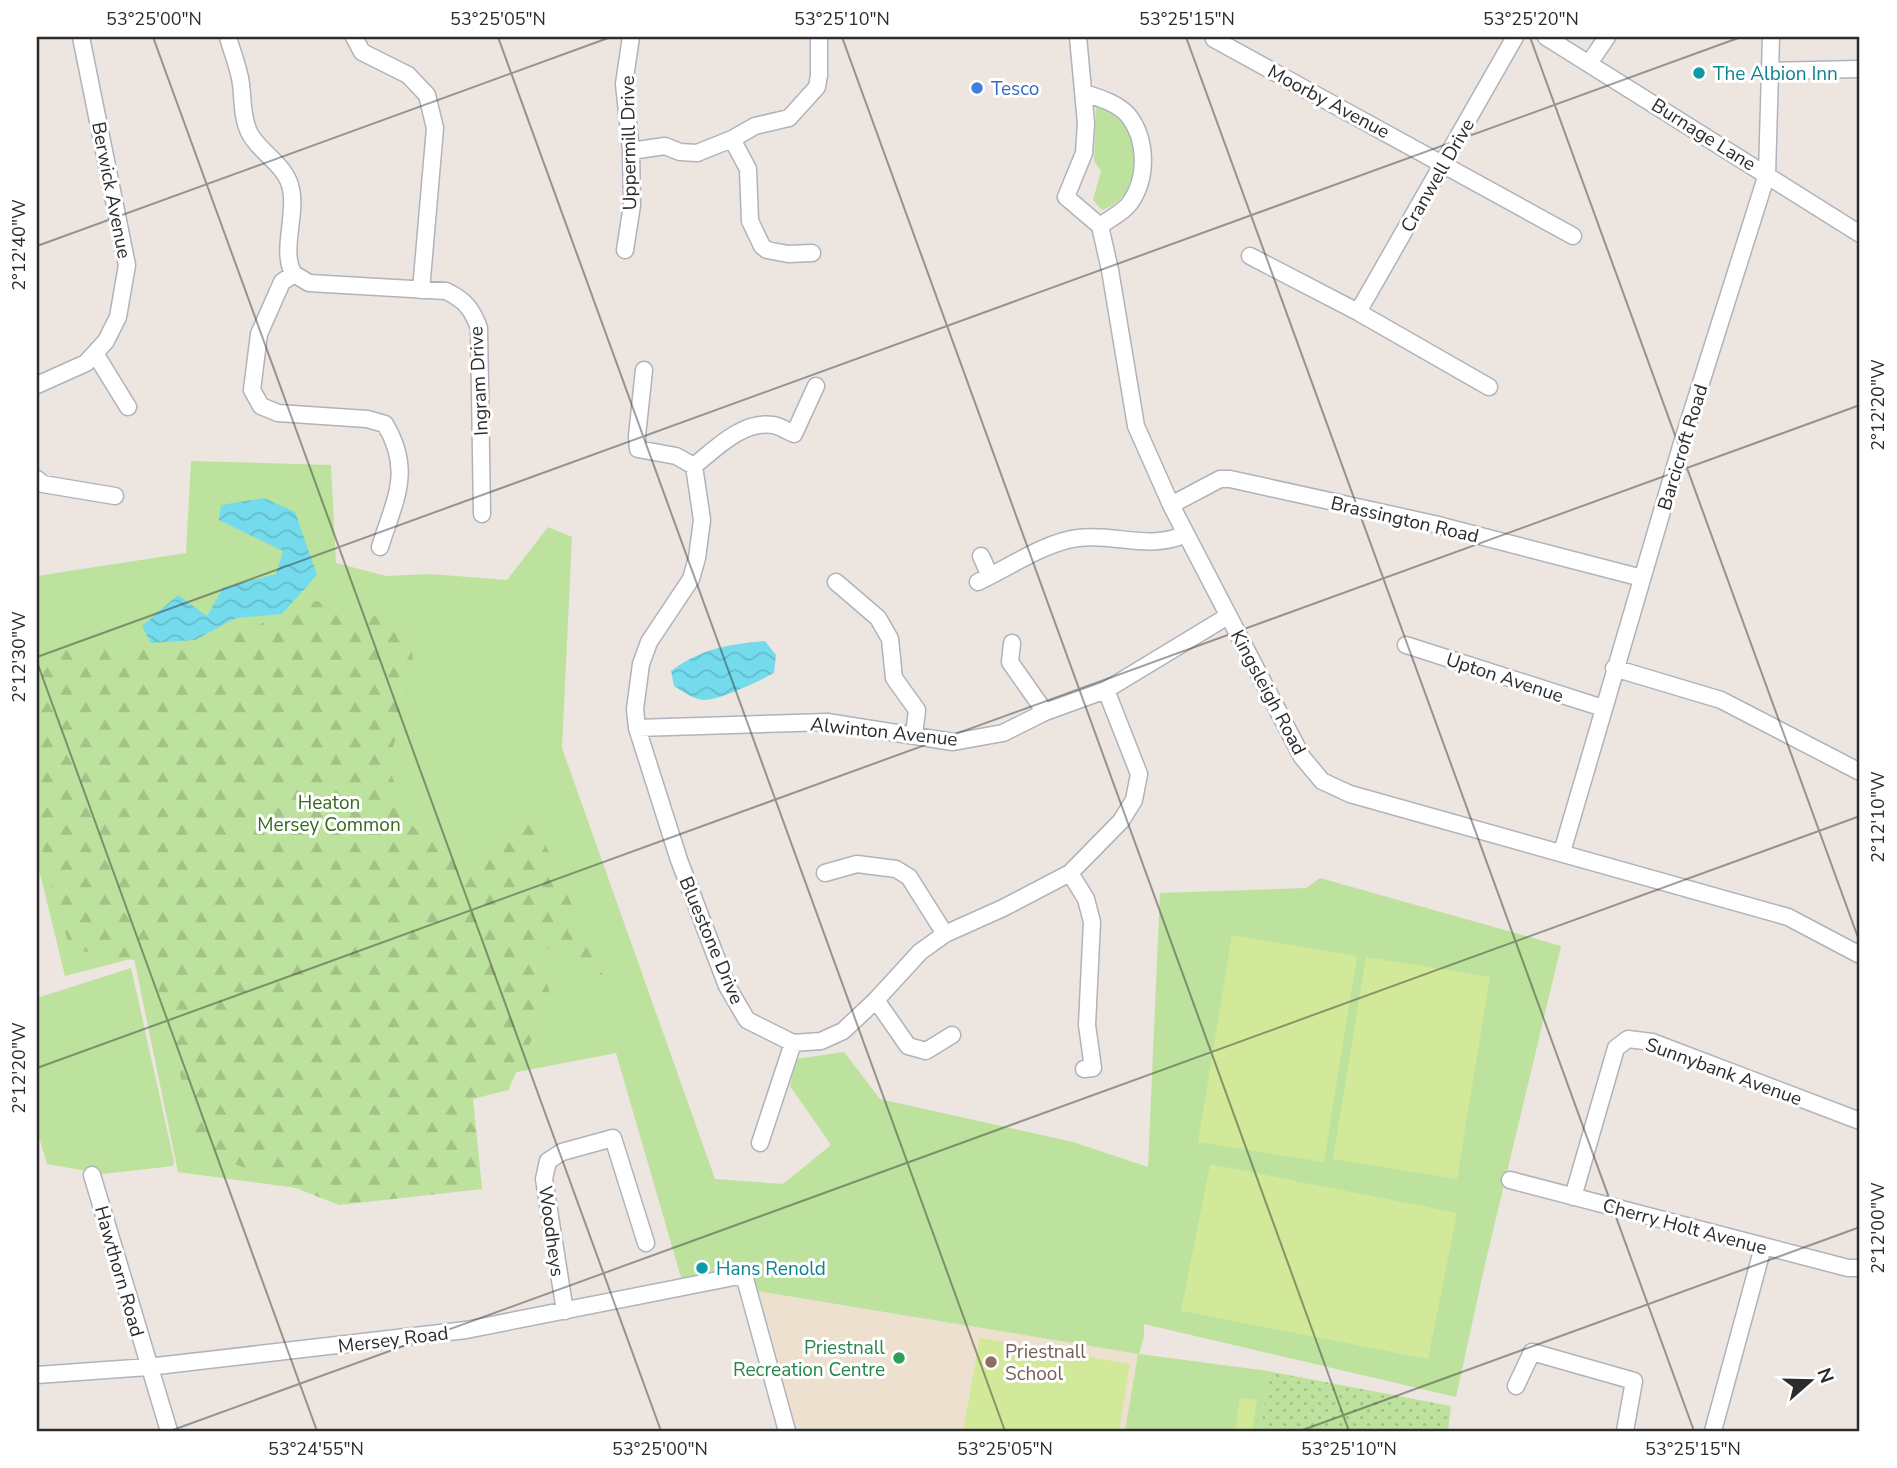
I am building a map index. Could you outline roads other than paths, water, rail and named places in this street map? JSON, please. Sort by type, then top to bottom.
[{"type":"street","name":"Berwick Avenue","points":[[37,386],[73,370],[96,355],[118,317],[127,265],[81,37]]},
{"type":"street","points":[[228,37],[241,82],[244,117],[250,135],[285,173],[291,187],[293,207],[289,267],[294,274],[282,282],[259,334],[252,390],[261,406],[278,413],[368,419],[385,424],[400,459],[399,485],[380,547]]},
{"type":"street","points":[[354,37],[362,52],[408,75],[427,95],[435,128],[421,290]]},
{"type":"street","name":"Uppermill Drive","points":[[625,250],[632,205],[631,151],[624,84],[631,37]]},
{"type":"street","points":[[631,151],[665,146],[680,152],[697,153],[755,126],[789,118],[817,87],[819,37]]},
{"type":"street","points":[[1078,37],[1086,123],[1084,153],[1066,197],[1100,226],[1129,204],[1138,186],[1143,162],[1141,137],[1127,115],[1119,108],[1111,102],[1084,93]]},
{"type":"street","name":"Cranwell Drive","points":[[1358,312],[1515,37]]},
{"type":"street","name":"Burnage Lane","points":[[1546,37],[1590,62],[1860,234]]},
{"type":"street","points":[[1590,62],[1607,37]]},
{"type":"street","name":"Barcicroft Road","points":[[1562,852],[1682,443],[1768,174],[1771,37]]},
{"type":"street","name":"Moorby Avenue","points":[[1214,39],[1573,236]]},
{"type":"street","points":[[1771,71],[1860,69]]},
{"type":"street","points":[[732,139],[748,169],[750,221],[762,246],[767,250],[788,254],[812,253]]},
{"type":"street","name":"Kingsleigh Road","points":[[1100,226],[1136,426],[1171,505],[1228,616],[1302,757],[1322,781],[1350,794],[1788,917],[1860,955]]},
{"type":"street","points":[[1250,256],[1358,312],[1489,387]]},
{"type":"street","name":"Ingram Drive","points":[[294,274],[309,283],[446,291],[461,298],[472,310],[480,328],[482,514]]},
{"type":"street","points":[[96,355],[128,407]]},
{"type":"street","points":[[644,370],[636,436],[638,449],[677,456],[694,466],[734,435],[750,427],[772,425],[794,434],[816,386]]},
{"type":"street","name":"Bluestone Drive","points":[[694,466],[702,520],[697,558],[691,579],[649,642],[640,664],[635,709],[637,727],[679,860],[727,986],[747,1020],[793,1043]]},
{"type":"street","points":[[37,479],[43,484],[116,496]]},
{"type":"street","name":"Brassington Road","points":[[1171,505],[1220,479],[1230,479],[1434,524],[1642,578]]},
{"type":"street","points":[[981,556],[984,579],[1068,539],[1086,537],[1150,543],[1186,534]]},
{"type":"street","points":[[836,582],[878,618],[890,639],[894,678],[917,710],[914,735]]},
{"type":"street","name":"Alwinton Avenue","points":[[637,727],[827,722],[953,742],[1003,733],[1045,712],[1106,690],[1228,616]]},
{"type":"street","points":[[1012,643],[1010,662],[1045,712]]},
{"type":"street","name":"Upton Avenue","points":[[1406,645],[1603,708]]},
{"type":"street","points":[[1615,668],[1721,700],[1860,772]]},
{"type":"street","points":[[760,1143],[793,1043],[821,1041],[843,1031],[876,1000],[919,952],[945,934],[1070,873],[1121,821],[1134,800],[1139,774],[1106,690]]},
{"type":"street","points":[[825,873],[857,864],[896,869],[909,877],[945,934]]},
{"type":"street","points":[[1070,873],[1086,899],[1092,922],[1087,1025],[1089,1069]]},
{"type":"street","points":[[876,1000],[908,1046],[926,1051],[952,1035]]},
{"type":"street","name":"Sunnybank Avenue","points":[[1573,1197],[1616,1048],[1628,1039],[1652,1042],[1860,1121]]},
{"type":"street","name":"Woodheys","points":[[565,1311],[544,1179],[548,1161],[562,1152],[613,1139],[646,1243]]},
{"type":"street","name":"Hawthorn Road","points":[[92,1175],[169,1431]]},
{"type":"street","name":"Cherry Holt Avenue","points":[[1510,1181],[1763,1248],[1847,1268],[1860,1268]]},
{"type":"street","points":[[1713,1431],[1763,1248]]},
{"type":"street","name":"Mersey Road","points":[[37,1375],[148,1367],[466,1330],[744,1275],[787,1431]]},
{"type":"street","points":[[1516,1386],[1532,1352],[1634,1381],[1625,1431]]},
{"type":"water","points":[[264,498],[295,512],[317,575],[282,614],[236,618],[195,640],[151,643],[142,626],[178,595],[207,616],[223,588],[276,574],[283,551],[219,520],[221,505]]},
{"type":"water","points":[[765,641],[776,655],[774,673],[730,693],[705,700],[693,697],[674,686],[671,671],[694,657],[727,646]]},
{"type":"place","name":"The Albion Inn","points":[[1699,73]]},
{"type":"place","name":"Tesco","points":[[977,88]]},
{"type":"place","name":"Hans Renold","points":[[702,1268]]},
{"type":"place","name":"Priestnall Recreation Centre","points":[[899,1358]]},
{"type":"place","name":"Priestnall School","points":[[991,1362]]},
{"type":"park label","name":"Heaton Mersey Common","points":[[329,813]]}]
